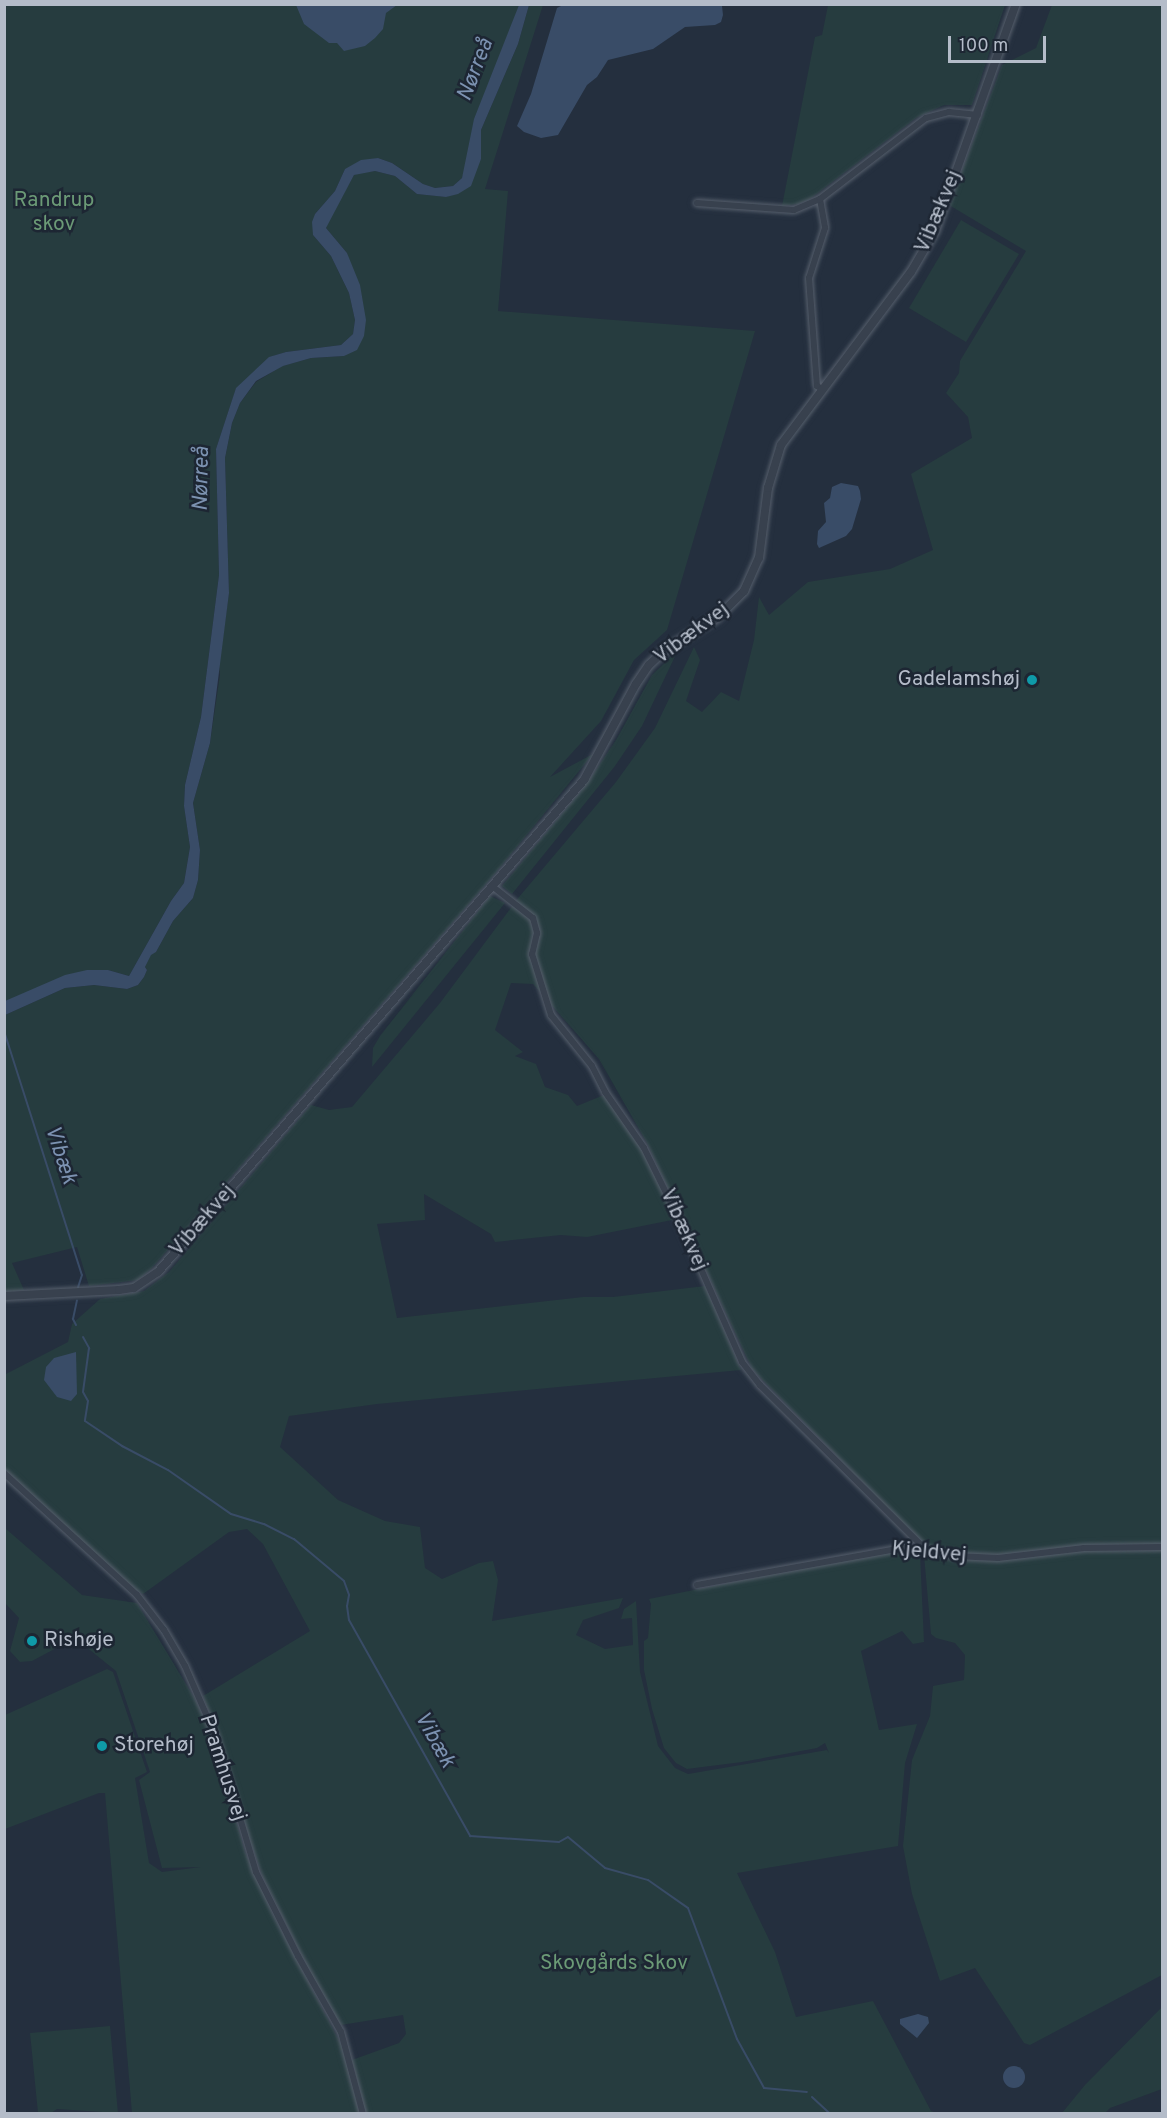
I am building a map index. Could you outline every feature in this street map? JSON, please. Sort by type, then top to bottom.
[{"type":"street","name":"Vibækvej","points":[[4,1296],[119,1290],[148,1281],[584,780],[636,684],[649,665],[665,650],[718,617],[744,591],[759,558],[768,488],[781,445],[911,272],[935,231],[1016,4]]},
{"type":"street","points":[[697,203],[794,210],[820,199],[926,118],[949,112],[978,115]]},
{"type":"street","points":[[820,199],[825,228],[809,278],[817,386],[822,389]]},
{"type":"street","name":"Vibækvej","points":[[492,886],[533,918],[537,933],[532,954],[535,971],[551,1015],[592,1066],[606,1092],[644,1148],[679,1219],[742,1362],[760,1385],[925,1549]]},
{"type":"street","name":"Pramhusvej","points":[[4,1473],[137,1594],[164,1630],[185,1666],[216,1737],[256,1872],[298,1956],[342,2032],[363,2114]]},
{"type":"street","name":"Kjeldvej","points":[[698,1585],[879,1550],[925,1549],[955,1556],[999,1558],[1084,1548],[1162,1547]]},
{"type":"green space","name":"Randrup skov","points":[[4,5],[519,5],[462,178],[453,186],[435,188],[423,184],[392,163],[378,158],[345,169],[335,191],[315,214],[313,235],[331,256],[349,293],[355,320],[353,334],[341,345],[286,352],[270,357],[236,389],[216,449],[219,575],[201,717],[185,785],[184,806],[190,847],[184,883],[171,901],[129,976],[108,970],[5,1001]]},
{"type":"green space","points":[[529,5],[543,5],[485,189],[508,191],[498,311],[755,331],[667,630],[634,660],[601,721],[550,777],[593,754],[493,876],[152,1268],[138,1280],[89,1286],[77,1247],[12,1263],[24,1290],[5,1292],[5,1015],[65,988],[94,985],[127,989],[138,985],[147,970],[145,967],[151,954],[156,952],[173,921],[193,898],[198,880],[200,850],[193,803],[210,743],[220,675],[219,665],[229,593],[225,458],[232,423],[240,403],[256,382],[282,366],[311,358],[344,356],[364,336],[347,253],[326,228],[328,221],[354,175],[363,172],[375,171],[395,176],[417,194],[447,197],[481,159],[481,130],[518,44]]},
{"type":"green space","points":[[828,5],[1005,5],[972,105],[944,105],[916,118],[810,199],[798,204],[782,206],[815,37],[822,35]]},
{"type":"green space","name":"Skovgårds Skov","points":[[1052,5],[1162,5],[1162,1975],[1030,2045],[1024,2043],[975,1968],[940,1981],[912,1894],[903,1846],[912,1760],[930,1716],[933,1686],[964,1680],[965,1655],[955,1643],[936,1638],[931,1634],[923,1544],[752,1369],[647,1143],[599,1059],[533,984],[511,983],[495,1030],[523,1052],[515,1056],[536,1064],[545,1087],[568,1095],[577,1106],[604,1095],[643,1150],[677,1219],[587,1237],[561,1235],[495,1242],[491,1234],[424,1194],[425,1220],[377,1224],[397,1318],[705,1286],[741,1370],[377,1404],[289,1416],[280,1447],[338,1500],[385,1521],[420,1527],[425,1568],[442,1579],[479,1563],[493,1561],[498,1580],[492,1621],[623,1598],[619,1608],[583,1620],[576,1635],[605,1649],[633,1645],[632,1618],[621,1619],[624,1609],[636,1601],[640,1672],[658,1746],[675,1768],[688,1774],[827,1750],[829,1753],[825,1743],[817,1748],[742,1762],[687,1769],[676,1763],[664,1748],[652,1709],[644,1670],[644,1641],[648,1638],[651,1604],[649,1599],[890,1551],[920,1553],[924,1642],[913,1644],[902,1631],[861,1651],[879,1730],[917,1724],[905,1763],[898,1846],[737,1873],[775,1952],[796,2017],[873,2001],[931,2111],[937,2113],[366,2113],[352,2060],[399,2043],[406,2034],[403,2015],[341,2025],[309,1970],[263,1877],[246,1829],[220,1740],[203,1696],[310,1631],[263,1544],[247,1529],[229,1532],[143,1594],[134,1589],[5,1470],[4,1375],[68,1342],[72,1324],[100,1299],[144,1291],[169,1272],[311,1105],[329,1110],[352,1107],[440,1003],[519,897],[616,782],[655,728],[694,647],[700,660],[686,701],[702,712],[721,692],[739,701],[754,640],[759,597],[769,615],[808,582],[890,569],[933,550],[911,474],[972,438],[968,417],[946,393],[959,373],[960,361],[1026,251],[949,205],[1002,65],[1036,48]]},
{"type":"green space","points":[[961,220],[1019,254],[966,342],[909,308]]},
{"type":"green space","points":[[678,650],[642,726],[615,766],[512,894],[502,886],[585,786],[616,740],[652,675]]},
{"type":"green space","points":[[490,896],[505,903],[372,1067],[373,1048],[380,1036]]},
{"type":"green space","points":[[5,1528],[82,1595],[137,1603],[195,1699],[213,1738],[245,1852],[272,1913],[343,2048],[359,2113],[132,2113],[105,1793],[99,1793],[5,1829],[5,1715],[107,1669],[113,1672],[147,1772],[135,1778],[149,1863],[162,1872],[201,1867],[162,1868],[139,1780],[150,1772],[116,1671],[75,1638],[32,1661],[20,1662],[10,1651],[19,1618],[5,1603]]},
{"type":"green space","points":[[1162,2007],[1162,2089],[1110,2108],[1105,2113],[1062,2113],[1085,2085]]},
{"type":"green space","points":[[110,2026],[118,2113],[57,2109],[51,2113],[38,2113],[30,2033]]},
{"type":"water","points":[[296,4],[397,5],[386,13],[383,29],[375,38],[365,46],[344,51],[337,43],[329,43],[304,24]]},
{"type":"water","points":[[519,5],[529,5],[518,44],[481,130],[481,159],[471,186],[458,194],[446,197],[417,194],[395,176],[375,171],[354,175],[326,228],[347,253],[360,285],[366,320],[364,336],[357,350],[344,356],[311,358],[283,366],[256,381],[240,403],[232,423],[225,458],[229,593],[210,743],[193,803],[200,850],[198,880],[193,898],[173,921],[156,952],[151,955],[145,967],[147,970],[144,977],[138,985],[127,989],[94,985],[65,988],[5,1015],[5,1001],[65,975],[87,970],[108,970],[129,976],[171,901],[184,883],[190,847],[184,806],[185,785],[201,717],[219,575],[216,449],[236,388],[269,357],[286,352],[341,345],[353,334],[355,320],[349,293],[331,256],[313,235],[312,222],[315,214],[335,191],[345,169],[361,160],[378,158],[392,163],[423,184],[435,188],[453,186],[462,178],[474,119]]},
{"type":"water","points":[[561,6],[722,6],[723,15],[721,22],[715,25],[685,27],[653,49],[608,60],[597,77],[587,85],[558,135],[541,138],[524,132],[517,126],[531,94],[557,8]]},
{"type":"water","points":[[841,483],[858,486],[860,491],[861,499],[852,529],[846,536],[819,548],[818,531],[826,522],[824,503],[830,498],[832,487]]},
{"type":"water","points":[[76,1352],[77,1394],[71,1401],[57,1397],[44,1380],[46,1367],[54,1358]]},
{"type":"water","points":[[918,2014],[928,2017],[929,2023],[917,2038],[900,2024],[900,2019]]},
{"type":"water","points":[[1010,2066],[1018,2066],[1025,2073],[1025,2081],[1018,2088],[1010,2088],[1003,2081],[1003,2073]]},
{"type":"waterway","name":"Vibæk","points":[[4,1031],[82,1275],[78,1287]]},
{"type":"waterway","name":"Vibæk","points":[[76,1325],[73,1319],[77,1300]]},
{"type":"waterway","name":"Vibæk","points":[[83,1337],[89,1348],[83,1392],[88,1401],[85,1421],[122,1446],[168,1470],[231,1514],[264,1524],[294,1539],[344,1581],[349,1595],[347,1606],[349,1620],[470,1836],[559,1842],[568,1837],[605,1868],[648,1880],[688,1908],[737,2039],[764,2088],[807,2092]]},
{"type":"waterway","name":"Vibæk","points":[[812,2097],[830,2114]]},
{"type":"place","name":"Gadelamshøj","points":[[1032,680]]},
{"type":"place","name":"Rishøje","points":[[32,1641]]},
{"type":"place","name":"Storehøj","points":[[102,1746]]},
{"type":"water label","name":"Nørreå","points":[[476,70]]},
{"type":"water label","name":"Nørreå","points":[[202,479]]}]
